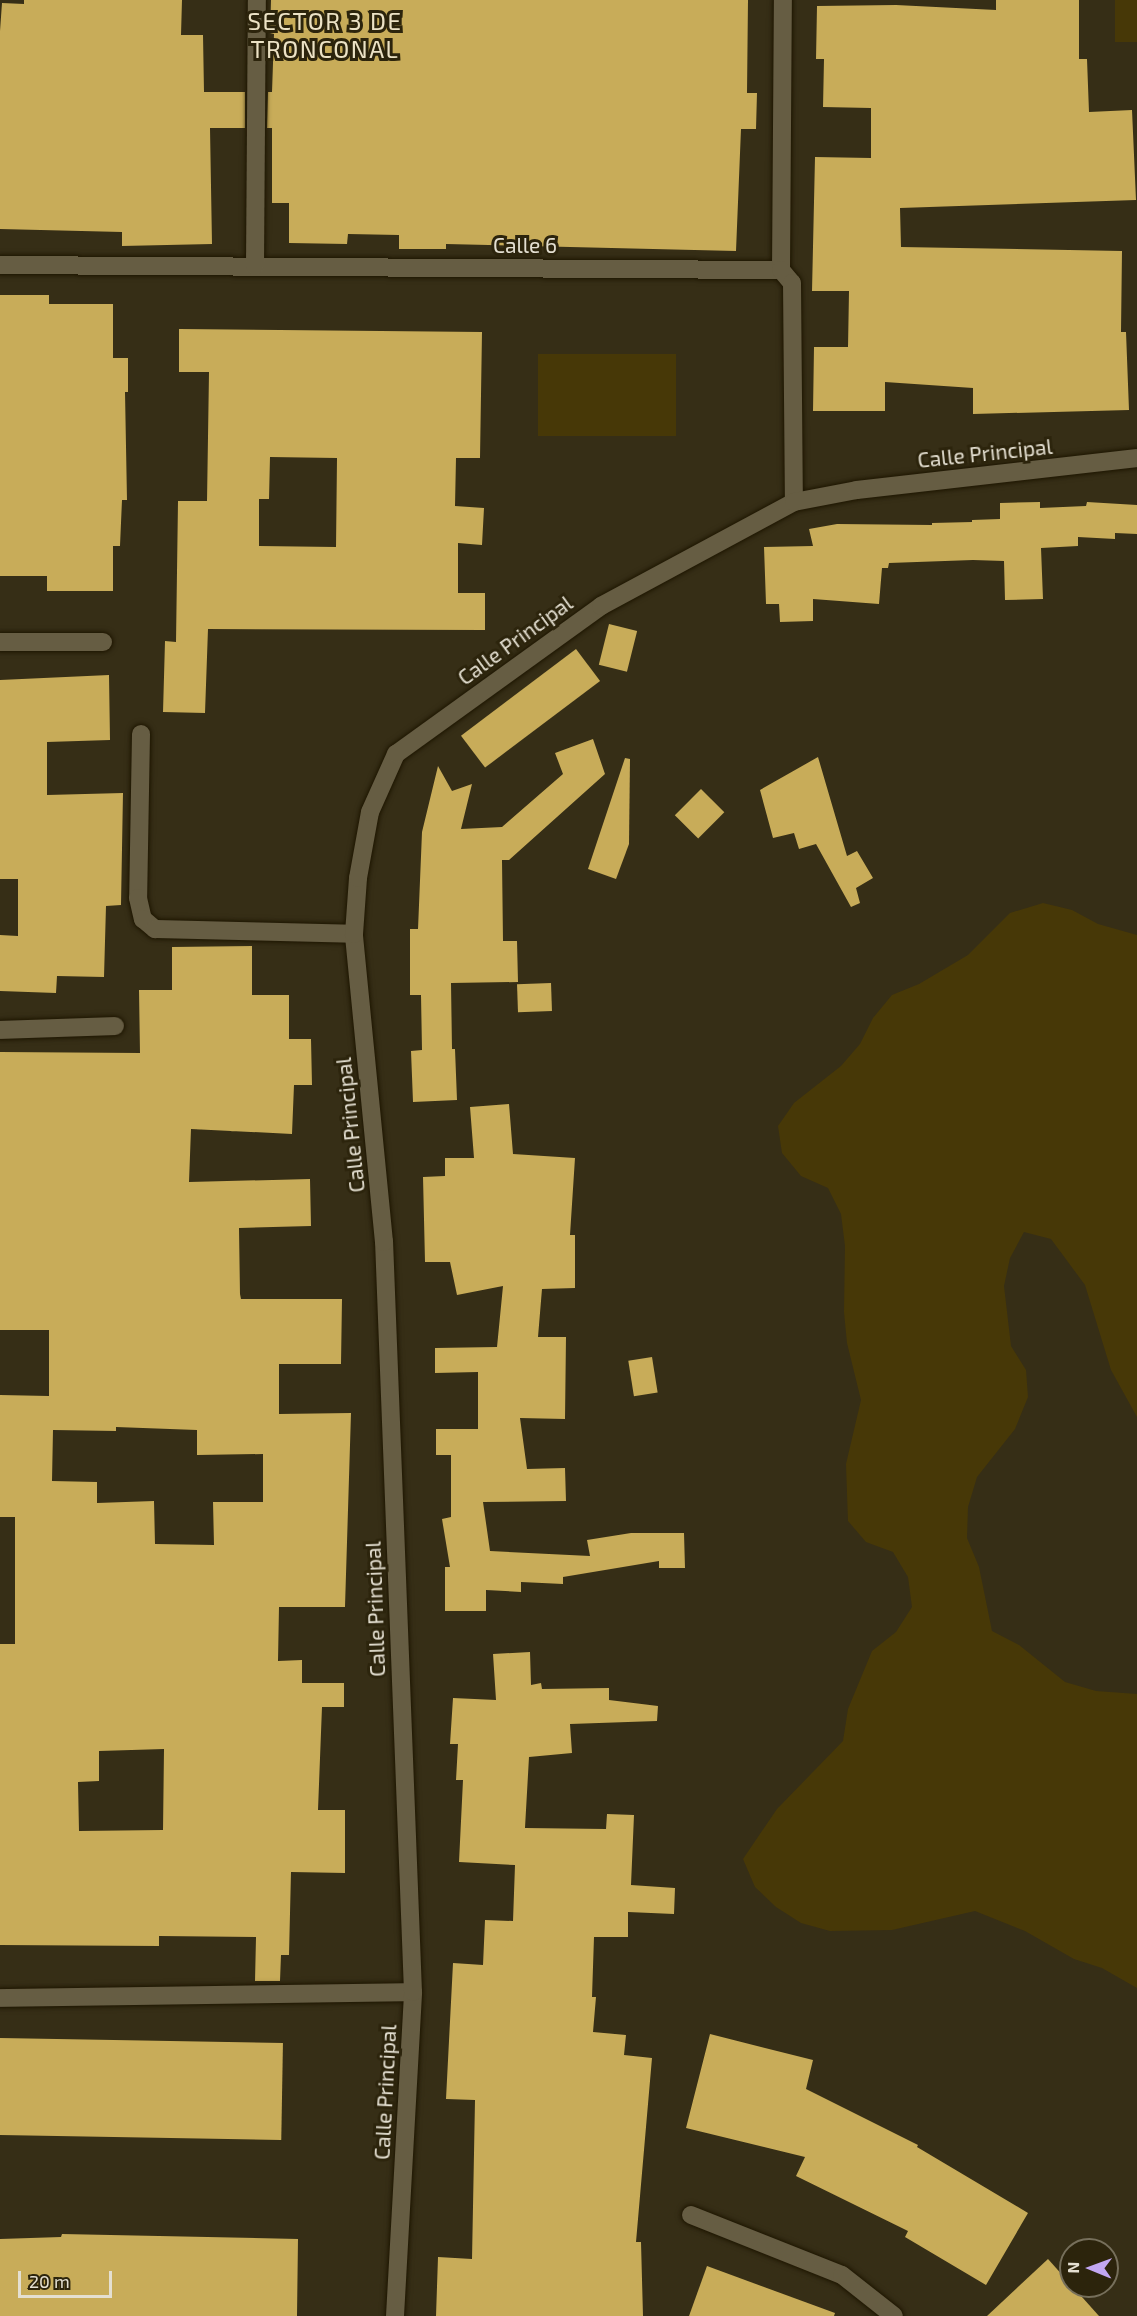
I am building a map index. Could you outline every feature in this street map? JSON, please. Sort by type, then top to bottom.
[{"type":"street","points":[[255,266],[256,0]]},
{"type":"street","points":[[783,0],[781,270],[792,283],[794,502]]},
{"type":"street","name":"Calle 6","points":[[0,265],[781,270]]},
{"type":"street","name":"Calle Principal","points":[[395,2316],[413,1992],[384,1242],[354,934],[358,878],[370,812],[396,754],[601,606],[794,502],[857,490],[1137,459]]},
{"type":"street","points":[[0,642],[103,642]]},
{"type":"street","points":[[141,734],[138,897],[143,919],[155,929],[354,934]]},
{"type":"street","points":[[0,1030],[116,1026]]},
{"type":"street","points":[[0,1998],[413,1992]]},
{"type":"street","points":[[691,2216],[842,2275],[894,2316]]},
{"type":"shaded area","points":[[1115,0],[1137,0],[1137,42],[1115,42]]},
{"type":"shaded area","points":[[538,354],[676,354],[676,436],[538,436]]},
{"type":"shaded area","points":[[1043,903],[1072,910],[1098,924],[1137,935],[1137,1417],[1111,1370],[1085,1285],[1051,1239],[1024,1232],[1010,1258],[1004,1286],[1011,1346],[1026,1370],[1028,1397],[1015,1429],[977,1477],[968,1507],[967,1538],[979,1567],[992,1631],[1019,1645],[1065,1682],[1096,1691],[1137,1694],[1137,1988],[1102,1968],[1074,1959],[1025,1931],[975,1911],[892,1930],[830,1931],[801,1923],[776,1907],[755,1887],[743,1859],[777,1809],[843,1741],[848,1709],[872,1651],[896,1632],[912,1607],[908,1577],[893,1552],[866,1542],[848,1521],[846,1464],[861,1400],[847,1343],[844,1312],[845,1246],[841,1214],[828,1188],[801,1176],[782,1153],[778,1126],[794,1103],[841,1066],[860,1044],[873,1018],[892,995],[919,984],[968,955],[1010,913]]},
{"type":"building","points":[[24,0],[182,0],[181,35],[203,35],[204,92],[245,92],[245,128],[210,128],[212,244],[122,246],[122,232],[0,229],[2,3],[24,4]]},
{"type":"building","points":[[271,0],[748,0],[747,93],[757,93],[756,129],[741,129],[736,251],[446,244],[446,249],[399,249],[399,235],[348,234],[347,244],[289,243],[289,203],[272,203],[272,128],[267,128],[268,92],[272,92],[274,34],[270,33]]},
{"type":"building","points":[[996,0],[1079,0],[1079,59],[1087,59],[1089,112],[1132,110],[1136,200],[900,208],[901,247],[1122,251],[1121,332],[1126,332],[1129,410],[973,414],[973,388],[885,382],[885,411],[813,411],[814,347],[848,347],[849,291],[812,291],[815,157],[871,158],[871,108],[823,107],[824,59],[816,59],[817,6],[896,5],[996,10]]},
{"type":"building","points":[[0,295],[49,295],[49,304],[113,304],[113,358],[128,358],[128,392],[125,392],[127,500],[122,500],[120,546],[113,546],[113,591],[47,591],[47,576],[0,576]]},
{"type":"building","points":[[179,329],[482,332],[480,458],[456,458],[455,506],[484,508],[482,545],[458,543],[458,593],[485,593],[485,630],[208,629],[205,713],[163,712],[165,641],[176,642],[178,501],[207,501],[209,372],[179,372]],"holes":[[[270,457],[337,458],[336,547],[259,546],[259,499],[269,499]]]},
{"type":"building","points":[[1040,502],[1040,508],[1086,506],[1087,502],[1137,505],[1137,534],[1115,533],[1115,539],[1078,537],[1078,546],[1041,548],[1043,599],[1005,600],[1004,561],[973,560],[889,563],[888,568],[882,568],[879,604],[813,599],[813,621],[780,622],[779,604],[766,604],[764,547],[813,546],[809,529],[837,524],[932,525],[932,523],[1000,519],[1000,503]]},
{"type":"building","points":[[609,624],[637,631],[627,672],[599,665]]},
{"type":"building","points":[[576,649],[600,681],[485,768],[461,736]]},
{"type":"building","points":[[109,675],[110,740],[47,742],[47,795],[123,793],[121,905],[106,906],[104,977],[57,976],[56,993],[0,991],[0,935],[18,936],[18,879],[0,879],[0,680]]},
{"type":"building","points":[[593,739],[605,774],[509,860],[502,860],[503,941],[517,941],[518,982],[451,983],[452,1049],[455,1049],[457,1100],[413,1102],[411,1051],[422,1050],[421,995],[410,995],[410,929],[418,929],[422,832],[438,766],[452,791],[472,784],[461,829],[502,827],[563,774],[555,753]]},
{"type":"building","points":[[818,757],[847,856],[857,851],[873,878],[856,888],[860,903],[851,907],[816,844],[799,849],[794,833],[773,838],[760,790]]},
{"type":"building","points":[[625,758],[630,759],[629,844],[616,879],[588,869]]},
{"type":"building","points":[[701,789],[724,812],[698,838],[675,815]]},
{"type":"building","points":[[252,946],[252,995],[289,995],[289,1039],[311,1039],[312,1085],[294,1085],[292,1134],[191,1129],[189,1182],[310,1179],[311,1226],[239,1228],[241,1299],[342,1299],[341,1364],[279,1364],[279,1414],[351,1413],[345,1607],[279,1607],[278,1661],[302,1660],[302,1683],[344,1683],[344,1707],[322,1707],[318,1810],[345,1810],[345,1873],[291,1872],[289,1955],[281,1955],[280,1981],[255,1981],[256,1937],[159,1936],[159,1946],[0,1945],[0,1644],[15,1644],[15,1517],[0,1517],[0,1395],[49,1396],[49,1330],[0,1330],[0,1052],[140,1053],[139,990],[172,990],[172,947]],"holes":[[[116,1427],[197,1430],[197,1455],[263,1454],[263,1502],[213,1502],[214,1545],[155,1544],[154,1501],[97,1503],[97,1482],[52,1481],[53,1430],[116,1431]],[[164,1749],[163,1830],[79,1831],[78,1782],[99,1781],[99,1751]]]},
{"type":"building","points":[[551,983],[552,1011],[518,1012],[517,984]]},
{"type":"building","points":[[509,1104],[513,1154],[575,1158],[570,1235],[575,1235],[575,1288],[542,1289],[538,1337],[566,1337],[565,1419],[520,1418],[527,1469],[565,1468],[566,1501],[483,1502],[490,1551],[590,1556],[587,1540],[631,1533],[684,1533],[685,1568],[659,1568],[659,1561],[563,1577],[563,1584],[521,1582],[521,1592],[486,1590],[486,1611],[445,1611],[445,1567],[450,1567],[442,1519],[451,1517],[451,1455],[436,1455],[436,1429],[478,1429],[478,1372],[435,1373],[435,1348],[497,1347],[503,1286],[457,1295],[450,1262],[425,1262],[423,1177],[445,1176],[445,1158],[474,1158],[470,1107]]},
{"type":"building","points":[[652,1357],[658,1393],[634,1396],[628,1361]]},
{"type":"building","points":[[530,1652],[531,1685],[541,1683],[542,1689],[609,1688],[609,1700],[658,1706],[657,1721],[570,1724],[572,1753],[529,1757],[525,1828],[606,1829],[607,1814],[634,1815],[631,1885],[675,1888],[674,1914],[628,1912],[628,1937],[594,1937],[592,1997],[596,1997],[593,2032],[626,2035],[624,2055],[652,2058],[636,2242],[641,2242],[643,2316],[436,2316],[438,2257],[472,2259],[475,2100],[446,2099],[453,1963],[483,1965],[485,1920],[513,1921],[515,1865],[459,1862],[463,1780],[456,1780],[458,1744],[450,1744],[453,1698],[496,1700],[493,1654]]},
{"type":"building","points":[[710,2034],[813,2060],[806,2089],[918,2145],[917,2147],[1028,2213],[986,2285],[905,2237],[908,2231],[796,2176],[805,2157],[686,2128]]},
{"type":"building","points":[[0,2038],[283,2043],[281,2140],[0,2135]]},
{"type":"building","points":[[62,2234],[298,2239],[297,2316],[0,2316],[0,2239],[61,2237]]},
{"type":"building","points":[[1048,2259],[1059,2271],[1059,2298],[1083,2298],[1099,2316],[987,2316]]},
{"type":"building","points":[[707,2266],[835,2313],[834,2316],[689,2316]]},
{"type":"district","name":"SECTOR 3 DE TRONCONAL","points":[[325,35]]}]
